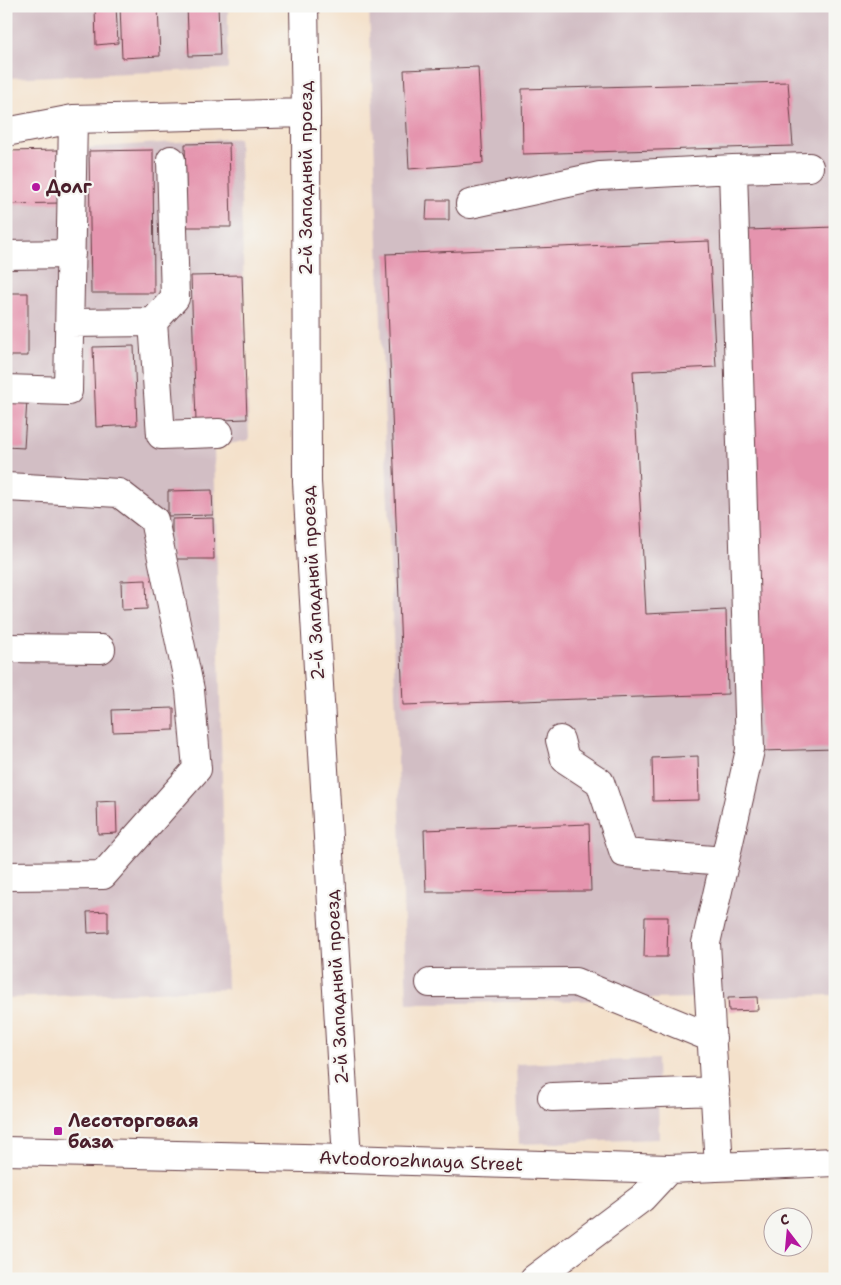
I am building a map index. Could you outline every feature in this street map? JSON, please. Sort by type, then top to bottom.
[{"type":"street","name":"2-й Западный проезд","points":[[304,6],[307,482],[347,1159]]},
{"type":"street","points":[[6,132],[73,119],[306,113]]},
{"type":"street","points":[[6,389],[68,391],[73,119]]},
{"type":"street","points":[[172,160],[175,298],[153,322],[161,435],[219,434]]},
{"type":"street","points":[[470,204],[600,176],[809,167]]},
{"type":"street","points":[[719,1167],[706,944],[750,750],[733,169]]},
{"type":"street","points":[[6,256],[72,254]]},
{"type":"street","points":[[70,323],[153,322]]},
{"type":"street","points":[[6,487],[120,493],[154,520],[190,690],[197,768],[103,875],[6,876]]},
{"type":"street","points":[[6,648],[101,648]]},
{"type":"street","points":[[560,740],[565,759],[600,782],[624,853],[725,861]]},
{"type":"street","points":[[430,982],[575,982],[712,1038]]},
{"type":"street","points":[[552,1096],[715,1091]]},
{"type":"street","name":"Avtodorozhnaya Street","points":[[6,1151],[669,1169],[835,1162]]},
{"type":"street","points":[[534,1279],[642,1198],[669,1169]]},
{"type":"shaded area","points":[[6,6],[228,6],[228,69],[6,78]]},
{"type":"shaded area","points":[[369,6],[835,6],[835,995],[407,1004]]},
{"type":"shaded area","points":[[239,138],[249,440],[214,447],[227,989],[6,998],[6,153]]},
{"type":"shaded area","points":[[657,1059],[659,1139],[519,1144],[516,1064]]},
{"type":"building","points":[[95,6],[116,6],[118,43],[96,45]]},
{"type":"building","points":[[120,6],[158,6],[160,56],[122,58]]},
{"type":"building","points":[[187,6],[218,6],[220,55],[189,56]]},
{"type":"building","points":[[478,67],[483,163],[409,169],[404,70]]},
{"type":"building","points":[[788,82],[793,146],[523,154],[522,89]]},
{"type":"building","points":[[229,143],[231,227],[187,227],[185,144]]},
{"type":"building","points":[[58,150],[60,203],[6,204],[6,151]]},
{"type":"building","points":[[153,150],[154,293],[91,293],[89,151]]},
{"type":"building","points":[[427,200],[449,200],[449,220],[426,220]]},
{"type":"building","points":[[835,227],[835,749],[761,751],[748,230]]},
{"type":"building","points":[[709,241],[716,367],[633,371],[646,614],[726,610],[728,694],[403,705],[386,254]]},
{"type":"building","points":[[242,275],[247,419],[196,421],[191,276]]},
{"type":"building","points":[[6,293],[28,293],[28,356],[6,356]]},
{"type":"building","points":[[134,346],[137,425],[96,427],[93,347]]},
{"type":"building","points":[[6,399],[27,400],[24,448],[6,447]]},
{"type":"building","points":[[212,490],[213,515],[168,516],[168,491]]},
{"type":"building","points":[[213,518],[214,559],[172,559],[172,519]]},
{"type":"building","points":[[146,580],[147,609],[122,610],[121,581]]},
{"type":"building","points":[[174,708],[174,730],[113,732],[112,710]]},
{"type":"building","points":[[698,756],[699,800],[653,801],[652,758]]},
{"type":"building","points":[[116,801],[117,833],[98,834],[97,802]]},
{"type":"building","points":[[589,824],[591,891],[426,892],[424,830]]},
{"type":"building","points":[[108,911],[108,932],[88,933],[87,912]]},
{"type":"building","points":[[645,917],[668,917],[667,957],[644,957]]},
{"type":"building","points":[[757,997],[758,1010],[729,1011],[728,998]]},
{"type":"place","name":"Долг","points":[[36,187]]},
{"type":"place","name":"Лесоторговая база","points":[[58,1131]]}]
